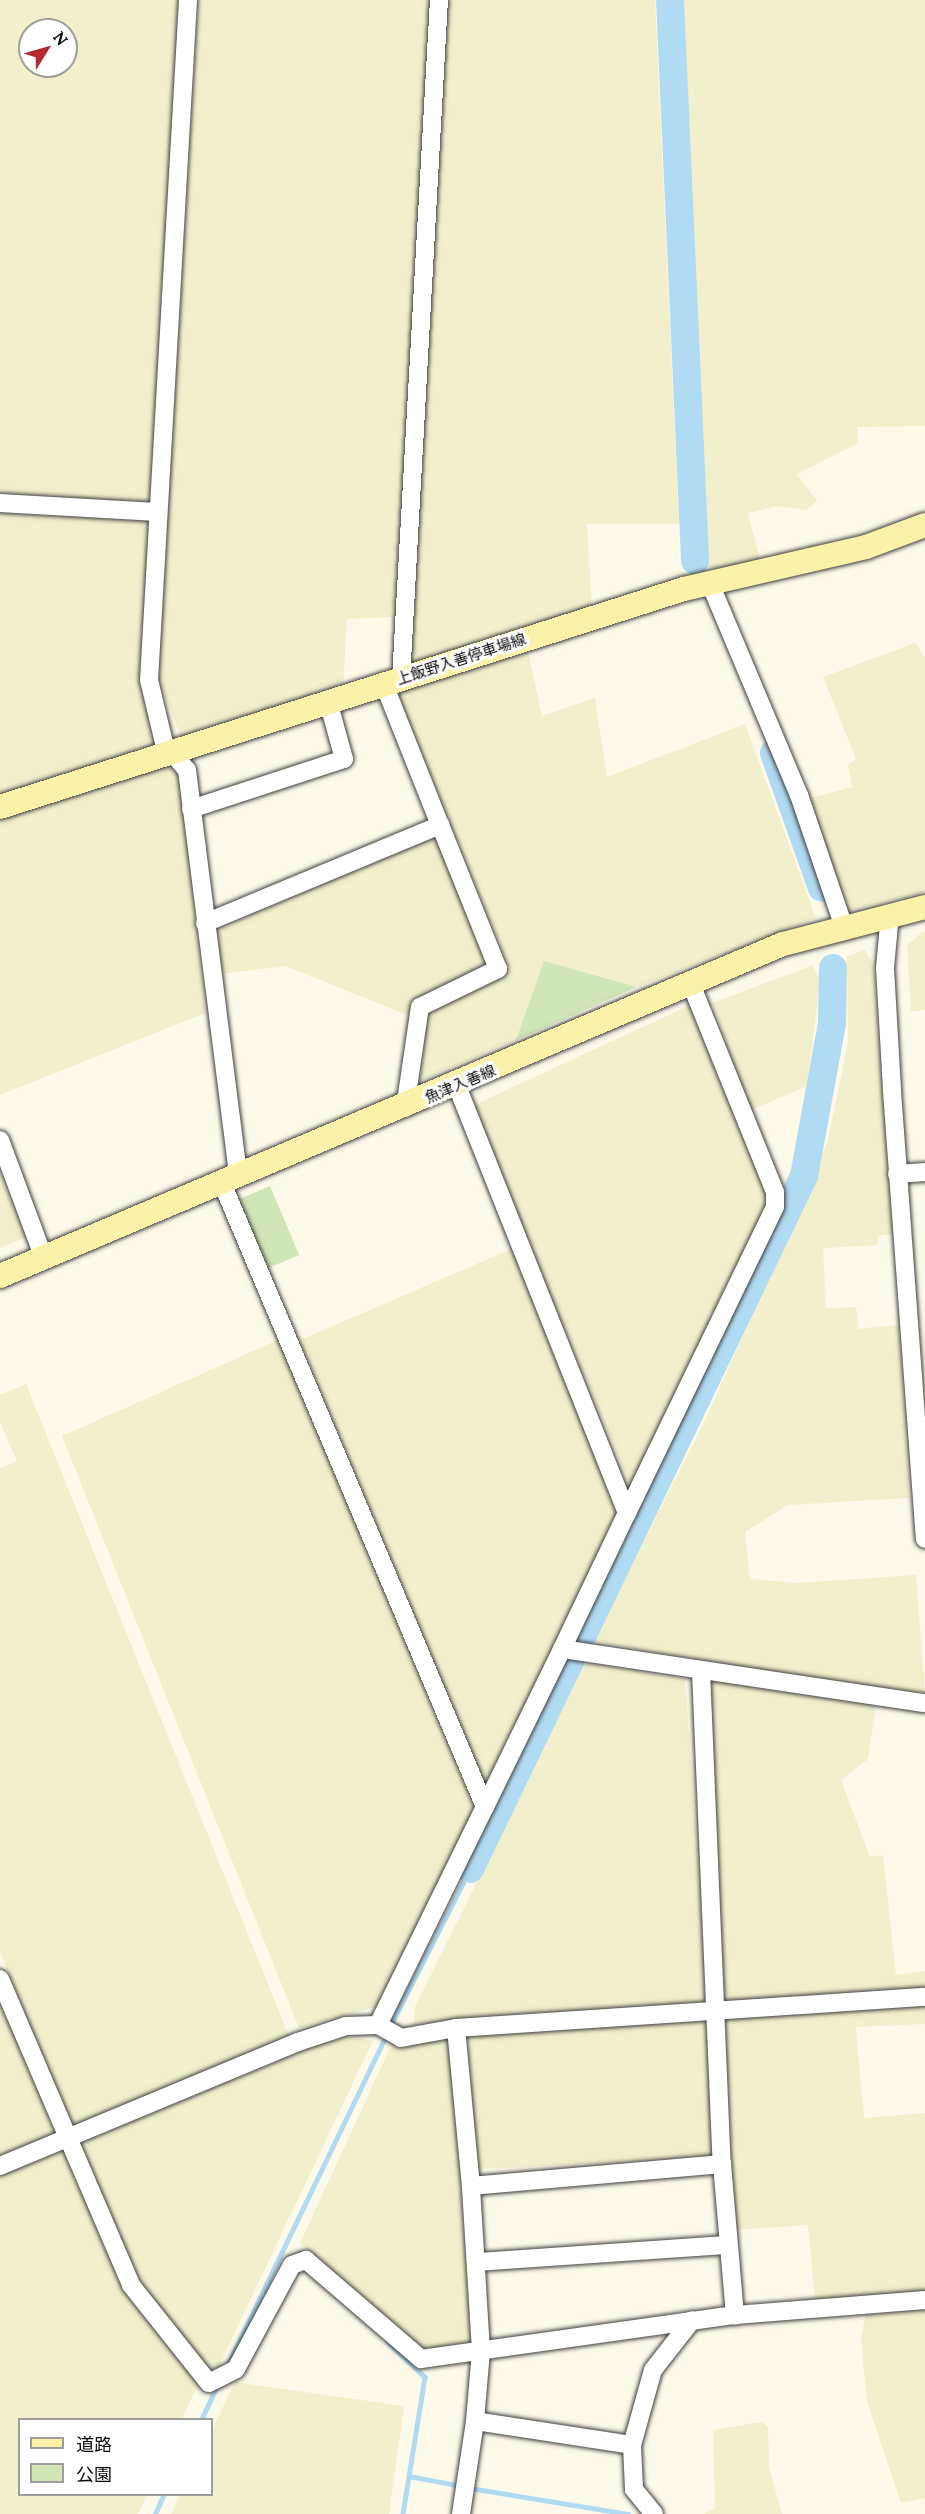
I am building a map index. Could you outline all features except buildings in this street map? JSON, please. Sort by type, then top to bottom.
[{"type":"main road","name":"上飯野入善停車場線","points":[[0,807],[708,581],[866,547],[925,525]]},
{"type":"main road","name":"魚津入善線","points":[[0,1276],[457,1086],[783,944],[890,914],[925,907]]},
{"type":"street","points":[[188,0],[149,680],[164,743],[176,752],[187,770],[205,923],[230,1179],[485,1807]]},
{"type":"street","points":[[405,1108],[420,1007],[498,969],[440,825],[392,682],[439,0]]},
{"type":"street","points":[[0,503],[157,512]]},
{"type":"street","points":[[708,581],[800,795],[844,927]]},
{"type":"street","points":[[191,809],[344,759],[328,701]]},
{"type":"street","points":[[205,923],[440,825]]},
{"type":"street","points":[[890,914],[885,968],[897,1174],[916,1318],[925,1539]]},
{"type":"street","points":[[378,2025],[775,1207],[775,1192],[691,984]]},
{"type":"street","points":[[457,1086],[627,1513]]},
{"type":"street","points":[[0,1140],[44,1258]]},
{"type":"street","points":[[897,1174],[925,1172]]},
{"type":"street","points":[[562,1649],[925,1703]]},
{"type":"street","points":[[701,1671],[722,2164],[727,2245],[735,2315]]},
{"type":"street","points":[[0,1979],[66,2139],[131,2285],[209,2383],[236,2369],[292,2265],[306,2260],[421,2359],[692,2320],[925,2300]]},
{"type":"street","points":[[0,2166],[298,2042],[346,2026],[378,2025],[401,2038],[456,2028],[925,1997]]},
{"type":"street","points":[[456,2028],[477,2262],[481,2351],[475,2421],[461,2514]]},
{"type":"street","points":[[471,2186],[722,2164]]},
{"type":"street","points":[[477,2262],[727,2245]]},
{"type":"street","points":[[654,2514],[634,2489],[632,2445],[653,2370],[692,2320]]},
{"type":"street","points":[[475,2421],[632,2445]]},
{"type":"shaded area","points":[[0,0],[181,0],[152,503],[0,493]]},
{"type":"shaded area","points":[[199,0],[432,0],[396,617],[347,619],[343,688],[182,739],[158,679]]},
{"type":"shaded area","points":[[449,0],[655,0],[679,524],[587,524],[592,609],[409,665]]},
{"type":"shaded area","points":[[684,0],[925,0],[925,426],[858,427],[858,443],[797,474],[817,501],[807,510],[778,506],[748,513],[760,559],[722,571],[707,566]]},
{"type":"shaded area","points":[[0,511],[149,520],[142,684],[156,747],[0,795]]},
{"type":"shaded area","points":[[915,643],[925,657],[925,892],[846,912],[810,798],[852,787],[848,765],[856,759],[823,677]]},
{"type":"shaded area","points":[[527,647],[542,716],[595,698],[607,777],[745,724],[816,918],[637,987],[544,961],[516,1040],[417,1082],[424,1013],[511,970],[396,689]]},
{"type":"shaded area","points":[[170,761],[181,782],[205,1013],[0,1095],[0,817]]},
{"type":"shaded area","points":[[436,835],[491,966],[415,1004],[407,1015],[286,966],[223,974],[215,931]]},
{"type":"shaded area","points":[[925,931],[925,1010],[911,1012],[907,944]]},
{"type":"shaded area","points":[[865,950],[873,964],[892,1234],[878,1236],[878,1245],[823,1248],[826,1308],[856,1307],[859,1329],[899,1325],[909,1498],[788,1505],[745,1532],[750,1579],[796,1583],[916,1575],[925,1693],[856,1687],[592,1641],[701,1429],[813,1180],[828,1140],[848,1042],[847,956]]},
{"type":"shaded area","points":[[813,965],[820,982],[807,1086],[751,1110],[712,1003]]},
{"type":"shaded area","points":[[692,1004],[772,1197],[633,1491],[470,1107]]},
{"type":"shaded area","points":[[0,1175],[26,1237],[0,1248]]},
{"type":"shaded area","points":[[518,1246],[622,1513],[486,1786],[300,1340]]},
{"type":"shaded area","points":[[278,1340],[475,1811],[379,2006],[299,2028],[62,1436]]},
{"type":"shaded area","points":[[26,1384],[289,2036],[72,2128],[0,1952],[0,1468],[17,1461],[0,1423],[0,1395]]},
{"type":"shaded area","points":[[585,1663],[685,1679],[708,2004],[414,2026],[414,2009]]},
{"type":"shaded area","points":[[708,1679],[876,1704],[868,1759],[841,1780],[870,1857],[883,1855],[896,1975],[925,1971],[925,1989],[723,2002]]},
{"type":"shaded area","points":[[0,1997],[55,2134],[0,2160]]},
{"type":"shaded area","points":[[925,2005],[925,2024],[856,2027],[864,2118],[925,2113],[925,2292],[815,2300],[808,2225],[736,2230],[725,2016]]},
{"type":"shaded area","points":[[708,2021],[715,2157],[475,2169],[468,2034]]},
{"type":"shaded area","points":[[353,2037],[373,2041],[217,2370],[205,2368],[139,2285],[79,2144],[321,2043]]},
{"type":"shaded area","points":[[450,2038],[471,2342],[420,2352],[300,2243],[390,2048]]},
{"type":"shaded area","points":[[63,2149],[123,2291],[198,2384],[182,2418],[18,2418],[18,2496],[147,2496],[138,2514],[0,2514],[0,2176]]},
{"type":"shaded area","points":[[925,2306],[925,2498],[901,2503],[867,2402],[861,2337],[866,2313]]},
{"type":"shaded area","points":[[235,2382],[404,2406],[389,2514],[171,2514],[180,2496],[213,2496],[213,2428]]},
{"type":"shaded area","points":[[762,2422],[768,2427],[769,2467],[782,2514],[704,2514],[715,2508],[713,2430]]},
{"type":"green space","points":[[544,961],[637,987],[516,1040]]},
{"type":"green space","points":[[270,1186],[299,1255],[266,1269],[237,1200]]},
{"type":"waterway","points":[[670,0],[695,560]]},
{"type":"waterway","points":[[774,753],[822,888]]},
{"type":"waterway","points":[[470,1869],[804,1176],[832,1023],[833,968]]},
{"type":"waterway","points":[[389,2028],[470,1869]]},
{"type":"waterway","points":[[227,2366],[386,2035]]},
{"type":"waterway","points":[[388,2342],[425,2377],[403,2514]]},
{"type":"waterway","points":[[202,2418],[218,2384]]},
{"type":"waterway","points":[[409,2476],[462,2486]]},
{"type":"waterway","points":[[470,2488],[628,2514]]},
{"type":"waterway","points":[[155,2514],[163,2496]]}]
